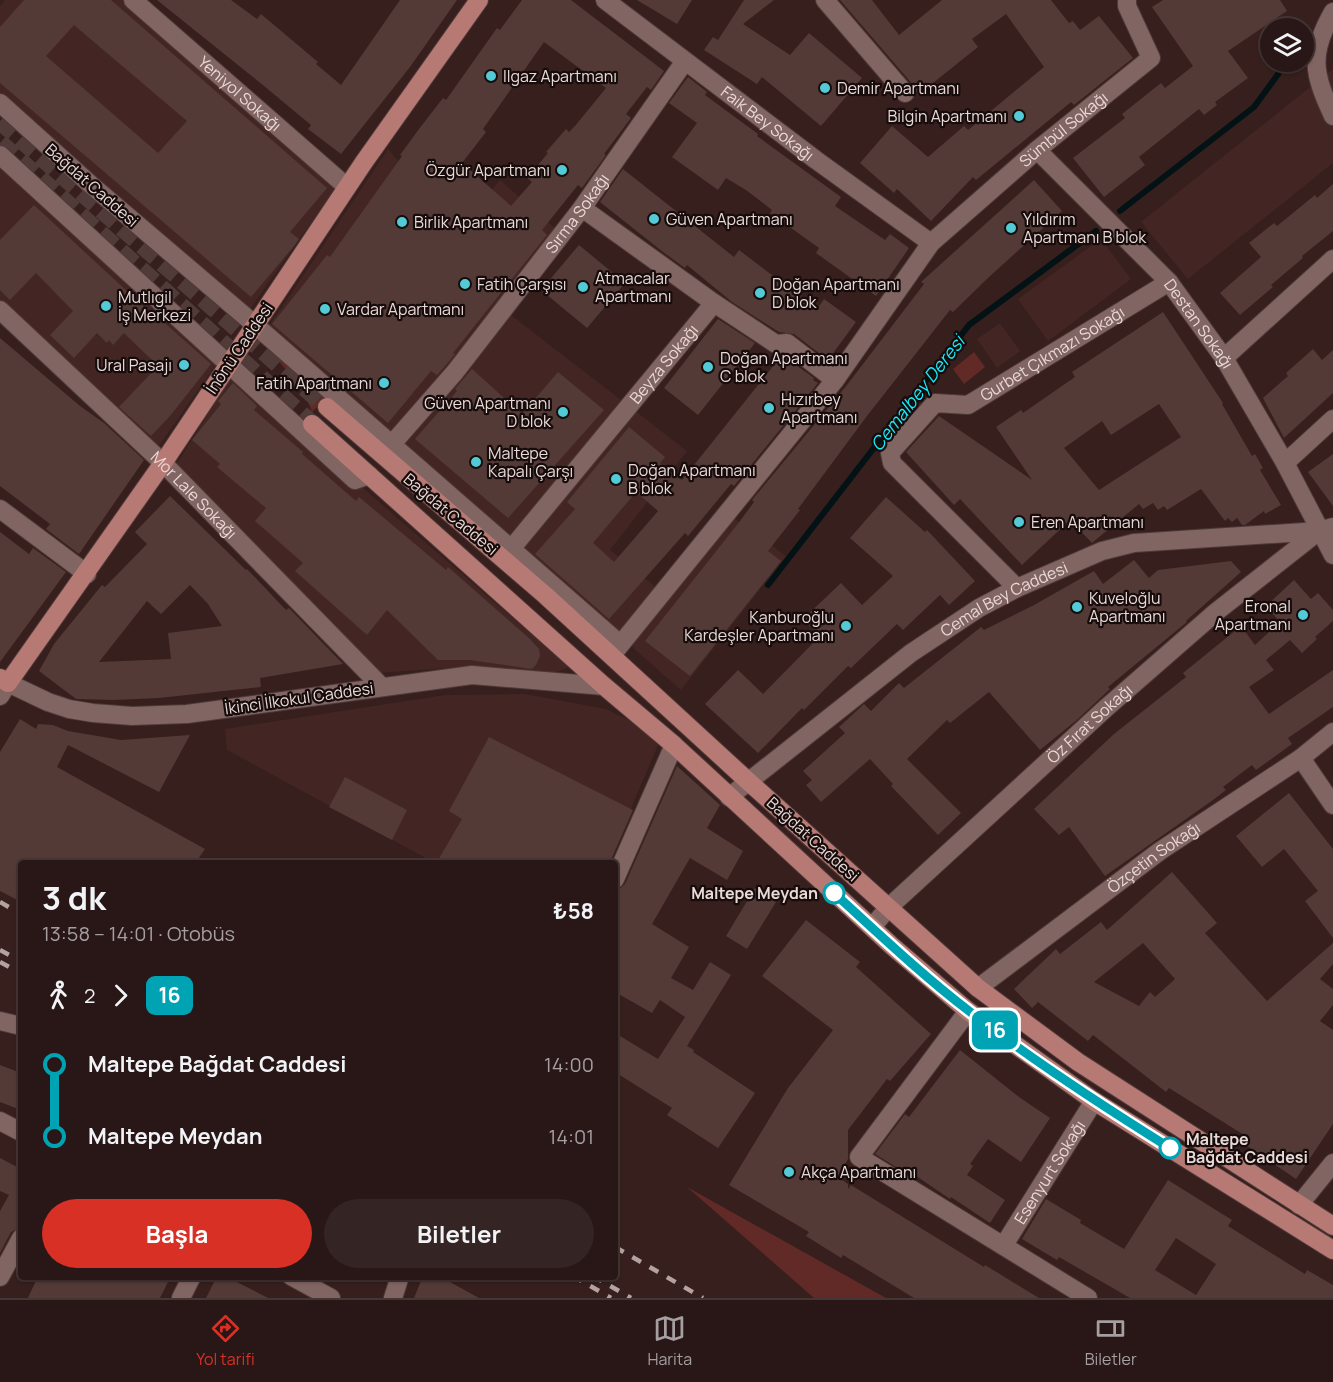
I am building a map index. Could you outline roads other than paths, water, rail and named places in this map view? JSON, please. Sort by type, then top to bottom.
[{"type":"main road","name":"İnönü Caddesi","points":[[3,686],[87,574],[347,187],[479,0]]},
{"type":"main road","name":"Bağdat Caddesi","points":[[327,407],[486,543],[616,649],[749,782],[978,988],[1078,1062],[1333,1226]]},
{"type":"main road","name":"Bağdat Caddesi","points":[[312,424],[604,686],[674,745],[872,927],[968,1011],[1094,1101],[1333,1250]]},
{"type":"street","name":"Yeniyol Sokağı","points":[[133,0],[347,187]]},
{"type":"street","name":"Faik Bey Sokağı","points":[[605,0],[931,243]]},
{"type":"street","points":[[825,0],[905,93]]},
{"type":"street","name":"Sümbül Sokağı","points":[[616,649],[836,380],[931,243],[1037,150],[1151,58],[1127,6],[1127,0]]},
{"type":"street","points":[[1333,12],[1320,34],[1316,70],[1323,95],[1333,116]]},
{"type":"street","name":"Sırma Sokağı","points":[[392,444],[455,372],[582,208],[685,61]]},
{"type":"street","name":"Bağdat Caddesi","points":[[0,103],[90,184],[511,549],[616,649]]},
{"type":"street","name":"Destan Sokağı","points":[[1037,150],[1169,282],[1224,358],[1326,529]]},
{"type":"street","name":"Bağdat Caddesi","points":[[0,155],[356,480],[369,475]]},
{"type":"street","points":[[582,208],[714,303],[776,344],[787,344],[836,380]]},
{"type":"street","points":[[1224,358],[1333,259]]},
{"type":"street","name":"Gurbet Çıkmazı Sokağı","points":[[1017,588],[892,463],[890,453],[935,403],[968,405],[1169,282]]},
{"type":"street","name":"Beyza Sokağı","points":[[511,549],[714,303]]},
{"type":"street","name":"Mor Lale Sokağı","points":[[0,310],[163,463],[381,686]]},
{"type":"street","points":[[1285,463],[1333,419]]},
{"type":"street","points":[[0,508],[87,574]]},
{"type":"street","points":[[1326,529],[1333,555]]},
{"type":"street","name":"Cemal Bey Caddesi","points":[[729,797],[911,653],[979,608],[1017,588],[1102,552],[1134,543],[1326,529]]},
{"type":"street","name":"Öz Fırat Sokağı","points":[[872,927],[889,908],[1106,708],[1216,612],[1326,529]]},
{"type":"street","name":"İkinci İlkokul Caddesi","points":[[3,686],[69,709],[132,716],[187,714],[472,675],[604,686]]},
{"type":"street","name":"Özçetin Sokağı","points":[[978,988],[1160,851],[1301,758],[1333,732]]},
{"type":"street","points":[[618,872],[674,745]]},
{"type":"street","points":[[1301,758],[1333,805]]},
{"type":"street","points":[[968,1011],[859,1156],[1088,1298]]},
{"type":"street","points":[[0,1021],[18,1025]]},
{"type":"street","name":"Esenyurt Sokağı","points":[[1004,1245],[1094,1101]]},
{"type":"street","points":[[0,1121],[18,1130]]},
{"type":"street","points":[[1299,1205],[1333,1162]]},
{"type":"street","points":[[0,1277],[18,1244]]},
{"type":"street","points":[[181,1298],[190,1280]]},
{"type":"street","points":[[298,1280],[331,1298]]},
{"type":"street","points":[[393,1298],[399,1280]]},
{"type":"waterway","name":"Cemalbey Deresi","points":[[1120,211],[1254,107],[1280,72]]},
{"type":"waterway","name":"Cemalbey Deresi","points":[[768,585],[969,325],[1096,231]]},
{"type":"tunnel","points":[[0,121],[327,407]]},
{"type":"tunnel","points":[[0,143],[312,424]]},
{"type":"railway","points":[[0,902],[18,912]]},
{"type":"railway","points":[[0,950],[18,959]]},
{"type":"railway","points":[[0,962],[18,971]]},
{"type":"railway","points":[[618,1249],[703,1298]]},
{"type":"railway","points":[[580,1280],[611,1298]]},
{"type":"railway","points":[[600,1280],[631,1298]]},
{"type":"place","name":"Ilgaz Apartmanı","points":[[491,76]]},
{"type":"place","name":"Demir Apartmanı","points":[[825,88]]},
{"type":"place","name":"Bilgin Apartmanı","points":[[1019,116]]},
{"type":"place","name":"Özgür Apartmanı","points":[[562,170]]},
{"type":"place","name":"Güven Apartmanı","points":[[654,219]]},
{"type":"place","name":"Birlik Apartmanı","points":[[402,222]]},
{"type":"place","name":"Yıldırım Apartmanı B blok","points":[[1011,228]]},
{"type":"place","name":"Fatih Çarşısı","points":[[465,284]]},
{"type":"place","name":"Atmacalar Apartmanı","points":[[583,287]]},
{"type":"place","name":"Doğan Apartmanı D blok","points":[[760,293]]},
{"type":"place","name":"Mutlıgil İş Merkezi","points":[[106,306]]},
{"type":"place","name":"Vardar Apartmanı","points":[[325,309]]},
{"type":"place","name":"Ural Pasajı","points":[[184,365]]},
{"type":"place","name":"Doğan Apartmanı C blok","points":[[708,367]]},
{"type":"place","name":"Fatih Apartmanı","points":[[384,383]]},
{"type":"place","name":"Hızırbey Apartmanı","points":[[769,408]]},
{"type":"place","name":"Güven Apartmanı D blok","points":[[563,412]]},
{"type":"place","name":"Maltepe Kapalı Çarşı","points":[[476,462]]},
{"type":"place","name":"Doğan Apartmanı B blok","points":[[616,479]]},
{"type":"place","name":"Eren Apartmanı","points":[[1019,522]]},
{"type":"place","name":"Kuveloğlu Apartmanı","points":[[1077,607]]},
{"type":"place","name":"Eronal Apartmanı","points":[[1303,615]]},
{"type":"place","name":"Kanburoğlu Kardeşler Apartmanı","points":[[846,626]]},
{"type":"place","name":"Maltepe Meydan","points":[[834,893]]},
{"type":"place","name":"Maltepe Bağdat Caddesi","points":[[1170,1148]]},
{"type":"place","name":"Akça Apartmanı","points":[[789,1172]]}]
